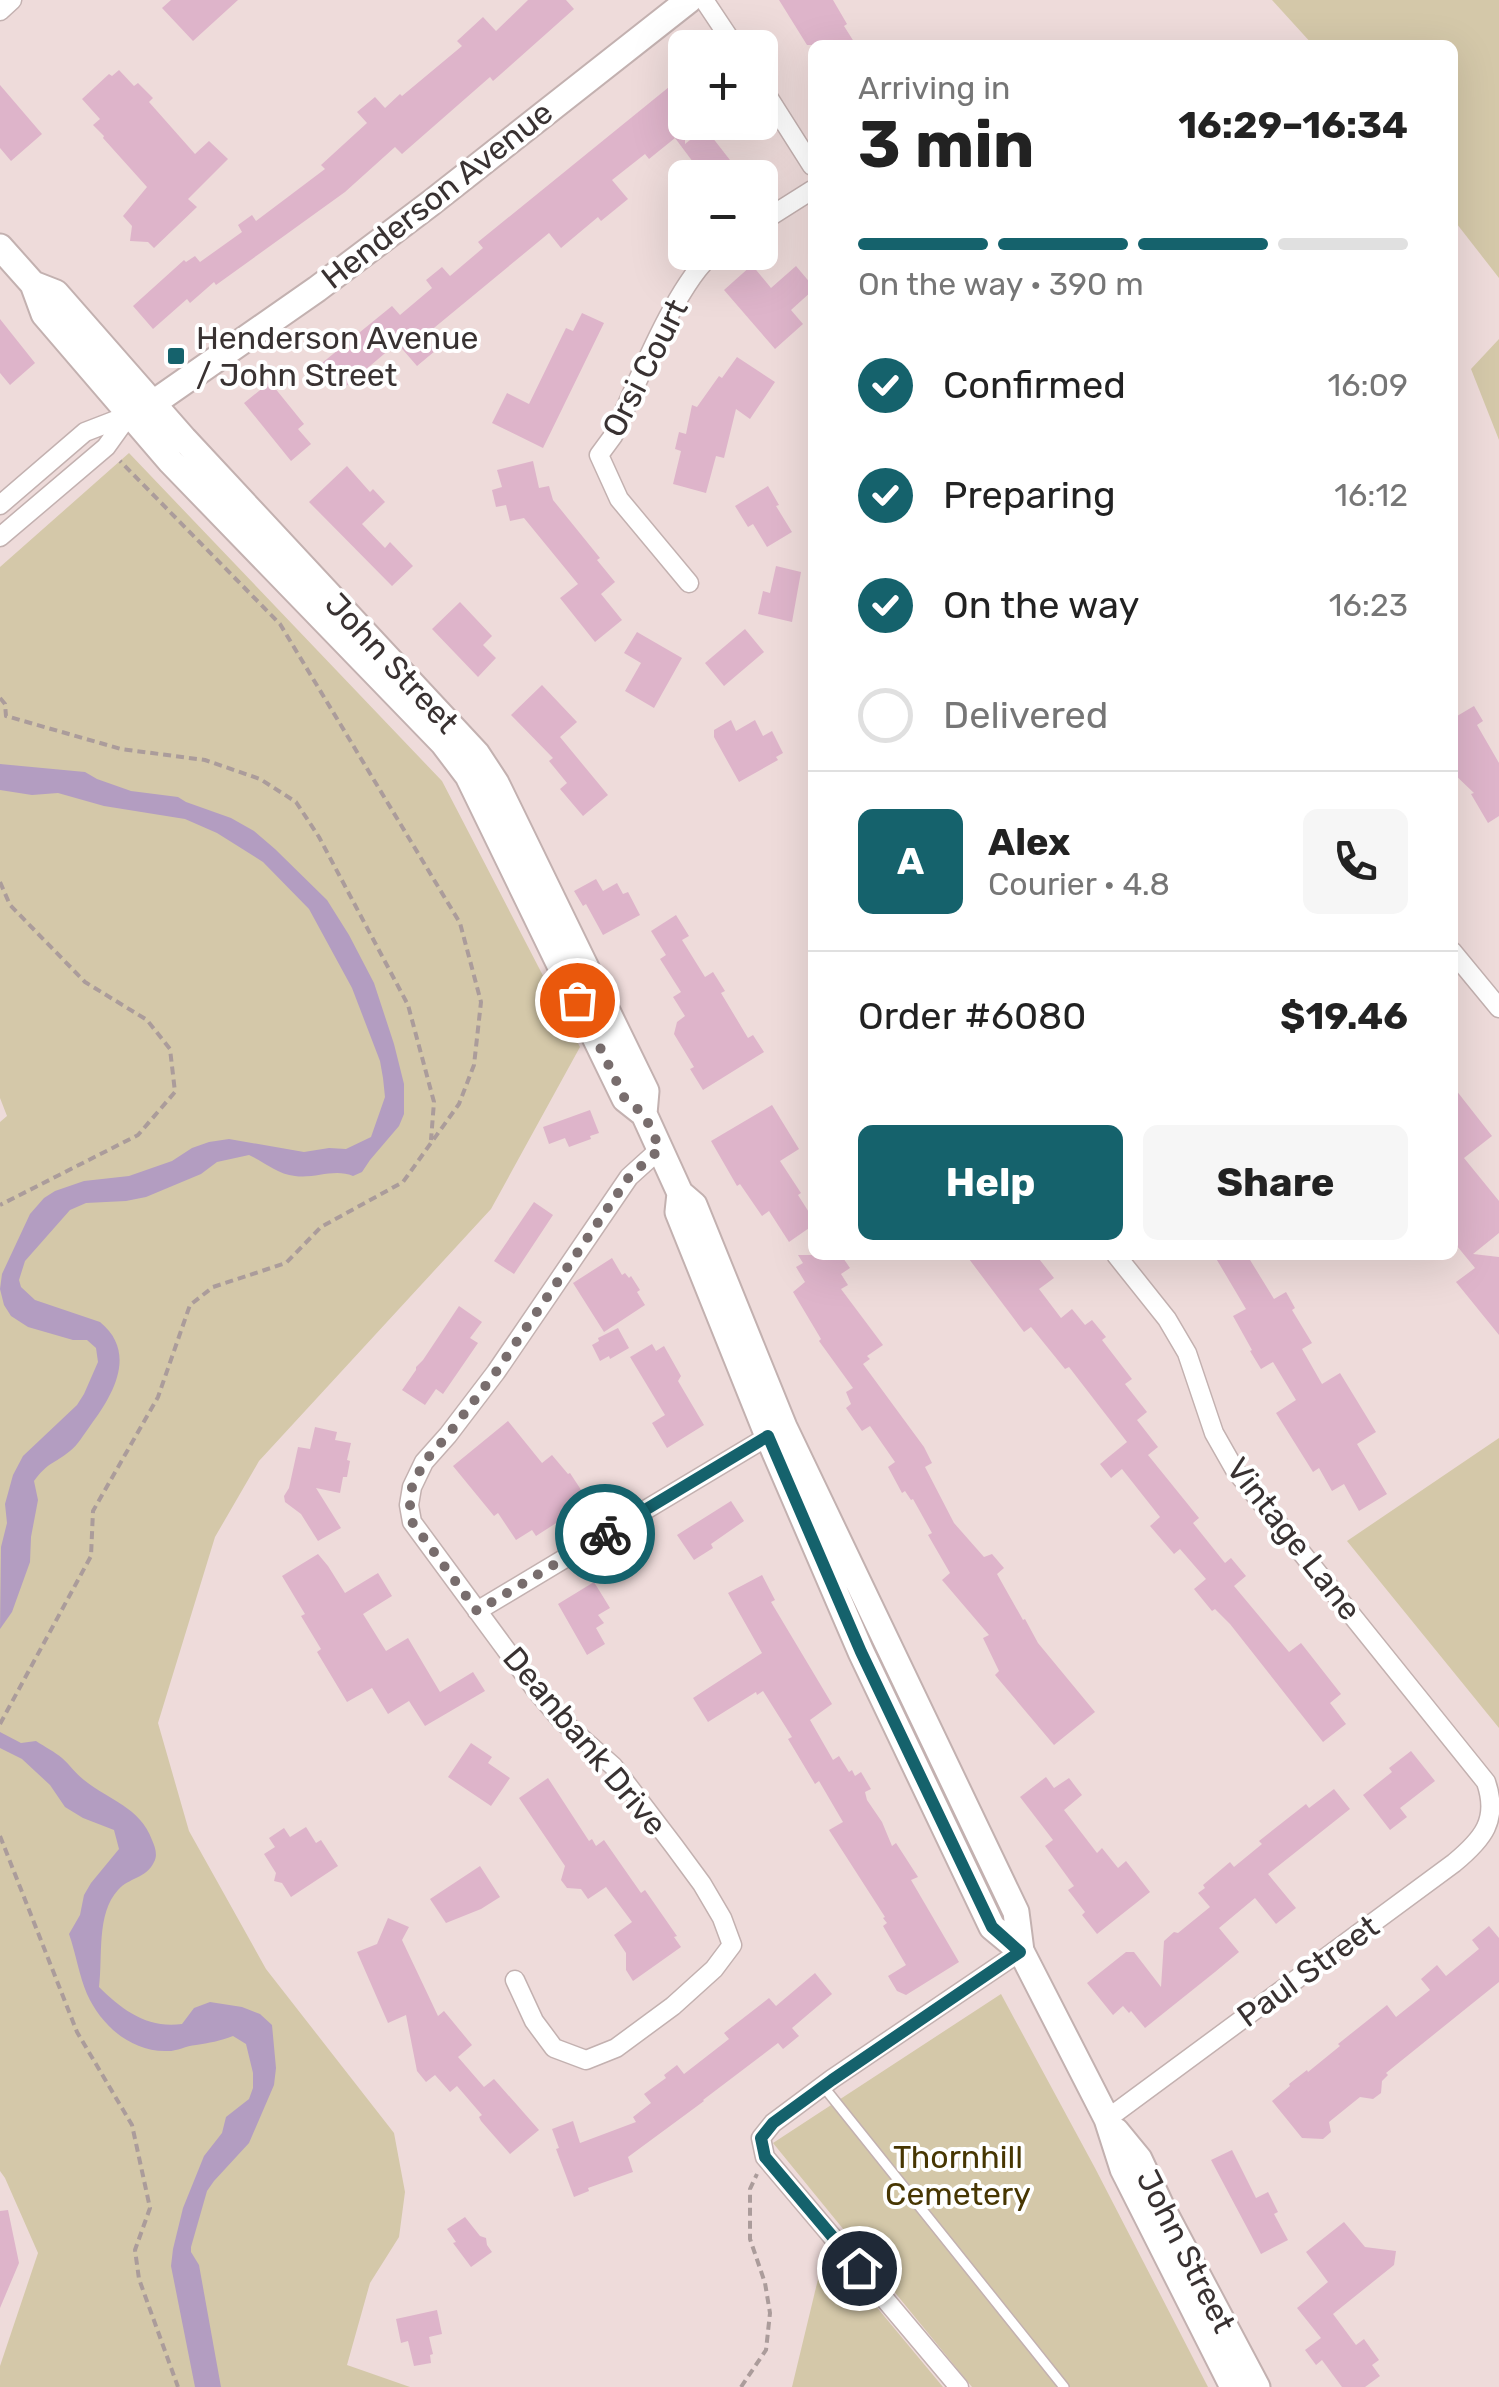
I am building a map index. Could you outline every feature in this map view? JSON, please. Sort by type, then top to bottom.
[{"type":"main road","name":"Henderson Avenue","points":[[141,410],[331,278],[688,0]]},
{"type":"main road","name":"John Street","points":[[0,247],[33,284],[56,293],[141,410],[476,754],[496,782],[646,1091],[644,1114],[680,1193],[694,1205],[776,1431],[1016,1912],[1020,1952],[1107,2119],[1123,2169],[1233,2387]]},
{"type":"main road","name":"John Street","points":[[1107,2119],[1139,2159],[1256,2387]]},
{"type":"street","points":[[0,12],[12,0]]},
{"type":"street","points":[[704,0],[724,30]]},
{"type":"street","points":[[778,112],[808,160]]},
{"type":"street","points":[[778,212],[808,193]]},
{"type":"street","name":"Orsi Court","points":[[689,583],[620,499],[599,455],[680,296],[698,270]]},
{"type":"street","name":"Henderson Avenue","points":[[0,505],[85,432],[141,410]]},
{"type":"street","name":"Henderson Avenue","points":[[0,537],[106,447],[141,410]]},
{"type":"street","points":[[1458,958],[1499,1008]]},
{"type":"street","name":"Deanbank Drive","points":[[514,1980],[534,2021],[554,2048],[586,2060],[616,2048],[673,2006],[714,1969],[732,1945],[702,1884],[613,1766],[560,1720],[412,1522],[410,1505],[412,1487],[424,1462],[496,1372],[629,1177],[660,1149]]},
{"type":"street","name":"Vintage Lane","points":[[1120,1260],[1156,1304],[1187,1353],[1214,1433],[1235,1470],[1486,1782],[1493,1810]]},
{"type":"street","points":[[477,1611],[776,1431]]},
{"type":"street","name":"Paul Street","points":[[1107,2119],[1478,1843],[1493,1810]]},
{"type":"street","points":[[959,2387],[763,2148],[773,2123],[1020,1952]]},
{"type":"lane","points":[[823,2086],[1064,2387]]},
{"type":"path","points":[[0,1724],[91,1556],[93,1511],[158,1397],[190,1306],[212,1287],[286,1263],[321,1227],[403,1182],[460,1104],[474,1065],[481,1002],[460,923],[280,624],[118,459]]},
{"type":"path","points":[[0,698],[5,704],[3,717],[121,749],[205,760],[260,779],[296,802],[408,1005],[434,1102],[431,1144]]},
{"type":"path","points":[[0,882],[10,904],[85,982],[147,1020],[170,1050],[175,1092],[138,1135],[0,1205]]},
{"type":"path","points":[[0,1836],[77,2032],[132,2126],[150,2208],[135,2250],[139,2279],[178,2387]]},
{"type":"path","points":[[739,2386],[766,2350],[770,2313],[766,2283],[750,2238],[750,2189],[763,2148]]},
{"type":"green space","points":[[1272,0],[1499,0],[1499,278],[1458,225],[1458,40],[1308,40]]},
{"type":"green space","points":[[1499,339],[1499,440],[1471,369]]},
{"type":"green space","points":[[129,453],[442,781],[580,1047],[491,1209],[259,1461],[215,1537],[158,1723],[189,1831],[266,1969],[394,2133],[405,2192],[399,2237],[370,2283],[347,2365],[410,2387],[0,2387],[0,2366],[38,2253],[0,2171],[0,1122],[7,1116],[0,1098],[0,567]]},
{"type":"green space","points":[[1499,1438],[1499,1728],[1347,1541]]},
{"type":"green space","name":"Thornhill Cemetery","points":[[1001,1994],[1208,2387],[972,2387],[773,2143]]},
{"type":"green space","points":[[826,2246],[943,2387],[792,2387]]},
{"type":"shaded area","points":[[0,764],[85,772],[131,791],[178,797],[231,818],[275,849],[327,900],[374,983],[404,1084],[404,1114],[362,1172],[353,1176],[289,1175],[249,1155],[217,1162],[201,1174],[146,1197],[86,1203],[70,1210],[25,1261],[19,1280],[21,1287],[35,1300],[100,1322],[118,1347],[120,1360],[113,1388],[99,1414],[70,1451],[34,1481],[38,1500],[30,1562],[12,1612],[0,1629],[1,1547],[7,1523],[5,1504],[13,1475],[23,1456],[77,1405],[98,1362],[96,1348],[87,1340],[73,1340],[28,1327],[11,1316],[4,1305],[2,1274],[30,1214],[55,1191],[84,1181],[129,1176],[172,1161],[209,1142],[229,1139],[304,1152],[346,1149],[371,1137],[385,1097],[380,1061],[352,988],[309,909],[263,862],[217,833],[185,819],[104,806],[58,793],[32,795],[0,790]]},
{"type":"shaded area","points":[[0,1732],[21,1743],[36,1741],[59,1756],[84,1780],[132,1812],[153,1843],[156,1857],[151,1867],[118,1890],[106,1911],[99,1987],[126,2010],[158,2024],[182,2024],[194,2008],[210,2002],[242,2007],[260,2014],[272,2025],[274,2085],[249,2143],[207,2191],[191,2247],[199,2265],[221,2387],[195,2387],[171,2266],[183,2208],[204,2156],[222,2133],[226,2117],[249,2099],[253,2088],[246,2044],[233,2036],[173,2051],[152,2050],[118,2034],[100,2016],[84,1987],[69,1934],[91,1883],[119,1849],[114,1830],[65,1807],[50,1785],[22,1759],[0,1748]]},
{"type":"building","points":[[171,0],[238,0],[193,41],[162,8]]},
{"type":"building","points":[[528,0],[566,0],[574,9],[402,154],[395,147],[345,192],[216,285],[214,282],[190,303],[187,299],[153,329],[133,306],[184,260],[195,256],[200,262],[242,232],[238,225],[252,215],[256,221],[325,169],[321,165],[367,123],[357,112],[375,97],[385,108],[462,46],[457,41],[483,17],[496,31]]},
{"type":"building","points":[[779,0],[833,0],[853,40],[808,40],[807,45]]},
{"type":"building","points":[[119,70],[153,98],[149,102],[195,154],[209,141],[228,159],[188,199],[197,207],[154,248],[148,242],[130,241],[132,226],[123,216],[147,187],[93,125],[100,119],[82,99],[109,74]]},
{"type":"building","points":[[0,85],[42,134],[11,161],[0,148]]},
{"type":"building","points":[[668,88],[668,140],[673,140],[649,159],[645,154],[612,180],[628,199],[601,221],[598,217],[561,248],[549,233],[423,337],[435,351],[417,366],[397,343],[344,388],[322,363],[392,306],[400,315],[432,288],[426,280],[442,267],[450,276],[483,248],[478,242]]},
{"type":"building","points":[[676,140],[685,140],[685,144],[690,140],[714,140],[730,160],[692,160]]},
{"type":"building","points":[[796,266],[808,280],[808,295],[791,310],[803,324],[775,349],[724,290],[746,270],[756,270],[771,288]]},
{"type":"building","points":[[582,313],[604,323],[543,448],[492,423],[507,393],[529,404],[566,328],[573,331]]},
{"type":"building","points":[[0,319],[35,363],[10,385],[0,373]]},
{"type":"building","points":[[737,357],[775,382],[750,419],[736,409],[724,458],[716,456],[706,493],[673,484],[681,451],[675,449],[679,432],[686,434],[692,405],[697,407]]},
{"type":"building","points":[[270,382],[304,424],[298,429],[311,444],[291,461],[244,403]]},
{"type":"building","points":[[533,461],[539,488],[549,486],[553,500],[615,582],[601,594],[622,620],[595,642],[560,598],[578,584],[524,518],[510,521],[506,505],[496,507],[492,490],[502,487],[497,470]]},
{"type":"building","points":[[347,466],[370,492],[373,489],[385,502],[362,524],[385,548],[390,542],[413,566],[392,586],[309,502]]},
{"type":"building","points":[[768,486],[792,532],[767,547],[753,524],[748,527],[735,506]]},
{"type":"building","points":[[776,566],[801,572],[792,622],[758,614],[763,591],[770,593]]},
{"type":"building","points":[[460,602],[492,636],[483,645],[496,658],[478,677],[432,629]]},
{"type":"building","points":[[745,629],[764,652],[724,686],[705,663]]},
{"type":"building","points":[[637,632],[682,658],[654,708],[625,691],[641,663],[624,653]]},
{"type":"building","points":[[542,685],[577,722],[560,737],[608,795],[583,816],[560,789],[567,783],[549,761],[553,758],[511,715]]},
{"type":"building","points":[[1474,706],[1483,721],[1477,725],[1499,763],[1499,816],[1488,823],[1471,794],[1474,793],[1458,778],[1458,715]]},
{"type":"building","points":[[731,720],[736,731],[755,720],[763,736],[772,731],[783,753],[776,757],[778,760],[739,782],[714,737],[714,730]]},
{"type":"building","points":[[596,879],[603,891],[617,883],[623,894],[628,892],[640,915],[603,935],[574,891]]},
{"type":"building","points":[[676,915],[689,936],[682,940],[705,977],[713,972],[748,1038],[753,1035],[764,1052],[703,1090],[674,1034],[677,1022],[685,1016],[673,997],[681,992],[660,959],[666,955],[651,931]]},
{"type":"building","points":[[1458,1093],[1492,1136],[1464,1158],[1499,1201],[1499,1233],[1473,1254],[1499,1257],[1499,1335],[1456,1282],[1475,1268],[1458,1247]]},
{"type":"building","points":[[772,1105],[799,1149],[780,1161],[801,1193],[798,1195],[808,1211],[808,1229],[789,1242],[769,1211],[762,1216],[740,1184],[737,1186],[711,1141]]},
{"type":"building","points":[[590,1110],[599,1133],[569,1147],[565,1138],[549,1144],[543,1127]]},
{"type":"building","points":[[534,1202],[553,1215],[514,1274],[494,1261]]},
{"type":"building","points":[[798,1255],[808,1255],[808,1260],[844,1260],[850,1268],[841,1274],[848,1285],[841,1289],[883,1345],[867,1356],[870,1359],[863,1364],[924,1447],[932,1463],[925,1467],[954,1523],[984,1557],[992,1554],[1004,1568],[997,1574],[1023,1620],[1095,1712],[1054,1745],[995,1675],[999,1671],[983,1638],[989,1635],[942,1580],[950,1573],[913,1499],[905,1491],[902,1493],[888,1467],[895,1462],[870,1426],[862,1431],[846,1408],[851,1404],[846,1392],[853,1388],[819,1341],[793,1292],[805,1282],[796,1267],[803,1263]]},
{"type":"building","points":[[612,1258],[622,1275],[631,1276],[645,1305],[604,1332],[573,1283]]},
{"type":"building","points":[[970,1260],[1040,1260],[1054,1278],[1039,1289],[1061,1318],[1072,1309],[1085,1325],[1092,1320],[1106,1337],[1102,1340],[1132,1379],[1125,1384],[1147,1412],[1137,1420],[1158,1447],[1148,1455],[1199,1518],[1193,1523],[1225,1563],[1231,1558],[1246,1576],[1234,1586],[1289,1652],[1301,1643],[1341,1694],[1330,1703],[1346,1724],[1323,1742],[1230,1624],[1215,1609],[1212,1611],[1194,1589],[1206,1579],[1180,1549],[1174,1554],[1150,1526],[1160,1517],[1122,1469],[1111,1478],[1100,1464],[1127,1442],[1069,1367],[1065,1369],[1031,1327],[1024,1332]]},
{"type":"building","points":[[1217,1260],[1250,1260],[1274,1299],[1286,1292],[1312,1343],[1302,1349],[1322,1384],[1340,1373],[1376,1432],[1357,1444],[1387,1494],[1359,1511],[1344,1484],[1332,1491],[1319,1468],[1313,1472],[1276,1413],[1296,1400],[1273,1362],[1261,1369],[1233,1316],[1246,1309]]},
{"type":"building","points":[[459,1306],[482,1322],[470,1338],[478,1343],[443,1394],[436,1389],[425,1405],[402,1390]]},
{"type":"building","points":[[618,1328],[629,1348],[600,1361],[592,1345]]},
{"type":"building","points":[[652,1344],[656,1351],[664,1346],[681,1376],[678,1381],[704,1425],[667,1448],[652,1423],[665,1415],[630,1357]]},
{"type":"building","points":[[508,1421],[542,1463],[552,1455],[570,1473],[589,1502],[536,1536],[532,1530],[516,1540],[498,1513],[494,1516],[453,1466]]},
{"type":"building","points":[[315,1427],[337,1432],[335,1440],[351,1443],[347,1477],[343,1477],[340,1493],[316,1488],[341,1528],[318,1541],[284,1496],[298,1447],[310,1449]]},
{"type":"building","points":[[731,1501],[744,1521],[694,1560],[677,1535]]},
{"type":"building","points":[[318,1554],[345,1593],[378,1573],[392,1596],[363,1614],[386,1651],[408,1638],[440,1692],[473,1672],[485,1691],[425,1726],[409,1701],[388,1714],[372,1688],[347,1702],[317,1652],[321,1649],[301,1616],[305,1614],[282,1576]]},
{"type":"building","points":[[762,1575],[775,1600],[771,1602],[832,1704],[810,1720],[833,1760],[839,1756],[855,1776],[861,1772],[871,1789],[865,1792],[867,1800],[892,1846],[896,1843],[918,1877],[911,1880],[959,1962],[906,1995],[897,1991],[888,1976],[906,1965],[883,1926],[887,1923],[885,1917],[829,1830],[843,1822],[819,1781],[815,1784],[763,1691],[708,1722],[693,1698],[762,1653],[728,1593]]},
{"type":"building","points":[[594,1582],[610,1608],[598,1615],[604,1623],[596,1628],[605,1644],[587,1655],[558,1604]]},
{"type":"building","points":[[471,1743],[492,1757],[488,1763],[510,1778],[491,1806],[448,1777]]},
{"type":"building","points":[[1411,1751],[1435,1781],[1400,1808],[1407,1817],[1390,1830],[1363,1795]]},
{"type":"building","points":[[1046,1777],[1054,1788],[1069,1778],[1082,1795],[1064,1810],[1097,1853],[1102,1848],[1118,1868],[1126,1861],[1150,1892],[1097,1934],[1068,1890],[1074,1886],[1045,1846],[1053,1840],[1020,1797]]},
{"type":"building","points":[[548,1778],[589,1841],[592,1839],[596,1846],[604,1840],[677,1936],[674,1937],[681,1947],[633,1981],[626,1970],[626,1953],[614,1935],[632,1922],[606,1887],[588,1899],[581,1889],[567,1888],[561,1880],[565,1866],[519,1798]]},
{"type":"building","points":[[1334,1789],[1350,1809],[1268,1874],[1296,1908],[1276,1924],[1255,1898],[1219,1928],[1239,1952],[1215,1972],[1145,2028],[1123,2006],[1113,2015],[1087,1983],[1126,1952],[1134,1952],[1161,1987],[1164,1941],[1210,1907],[1198,1893],[1205,1888],[1203,1885],[1230,1862],[1234,1867],[1262,1844],[1259,1841],[1306,1804],[1309,1808]]},
{"type":"building","points":[[306,1827],[316,1843],[321,1840],[338,1866],[291,1897],[282,1883],[274,1881],[276,1873],[264,1854],[275,1847],[269,1838],[284,1828],[290,1837]]},
{"type":"building","points":[[480,1866],[500,1897],[446,1923],[430,1899]]},
{"type":"building","points":[[388,1918],[409,1927],[402,1940],[438,2016],[444,2011],[472,2045],[458,2057],[484,2087],[494,2079],[539,2130],[510,2154],[457,2086],[450,2092],[435,2075],[426,2082],[417,2071],[406,2015],[388,2023],[357,1952],[377,1944]]},
{"type":"building","points":[[1489,1926],[1499,1938],[1499,1982],[1386,2073],[1381,2093],[1373,2099],[1360,2097],[1329,2122],[1331,2132],[1323,2139],[1302,2138],[1272,2101],[1387,2005],[1396,2017],[1430,1990],[1421,1979],[1437,1965],[1446,1976],[1479,1949],[1472,1940]]},
{"type":"building","points":[[815,1973],[832,1994],[792,2028],[799,2036],[783,2049],[778,2043],[628,2157],[633,2172],[574,2197],[552,2129],[573,2121],[580,2143],[636,2122],[633,2117],[651,2103],[644,2094],[666,2078],[664,2075],[677,2065],[684,2074],[729,2039],[724,2033],[769,1998],[776,2006]]},
{"type":"building","points":[[1232,2150],[1256,2198],[1268,2192],[1288,2240],[1261,2254],[1211,2160]]},
{"type":"building","points":[[8,2210],[19,2263],[0,2308],[0,2211]]},
{"type":"building","points":[[465,2217],[486,2238],[492,2252],[471,2267],[447,2229]]},
{"type":"building","points":[[1344,2222],[1365,2247],[1396,2251],[1394,2265],[1333,2314],[1356,2345],[1364,2339],[1379,2360],[1372,2365],[1380,2376],[1365,2387],[1342,2387],[1322,2360],[1316,2365],[1305,2350],[1321,2338],[1297,2308],[1328,2282],[1306,2252]]},
{"type":"building","points":[[437,2310],[442,2334],[429,2337],[431,2363],[414,2366],[408,2341],[401,2343],[396,2319]]},
{"type":"way so far","points":[[577,1000],[625,1099],[644,1114],[660,1149],[629,1177],[496,1372],[424,1462],[412,1487],[410,1505],[412,1522],[477,1611],[605,1534]]},
{"type":"place","name":"Henderson Avenue / John Street","points":[[176,356]]},
{"type":"route","points":[[605,1534],[768,1436],[861,1652],[992,1927],[1020,1952],[832,2080],[773,2123],[761,2138],[765,2157],[859,2268]]}]
